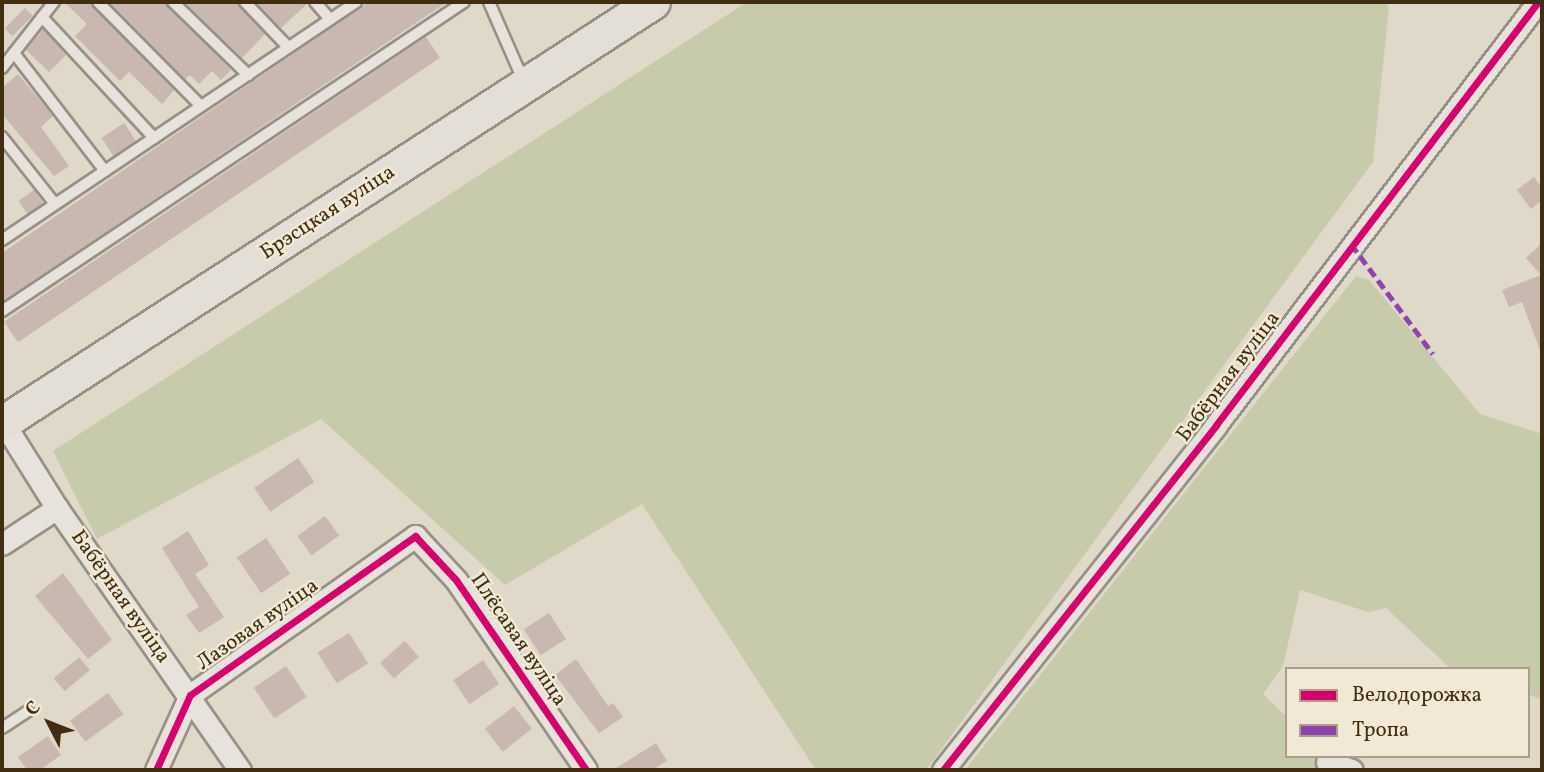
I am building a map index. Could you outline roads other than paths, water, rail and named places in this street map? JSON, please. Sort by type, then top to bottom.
[{"type":"main road","name":"Брэсцкая вуліца","points":[[3,423],[653,2]]},
{"type":"street","name":"Бабёрная вуліца","points":[[943,770],[1216,425],[1538,2]]},
{"type":"street","name":"Бабёрная вуліца","points":[[3,423],[57,508],[240,770]]},
{"type":"street","points":[[2,544],[57,508]]},
{"type":"street","name":"Лазовая вуліца","points":[[156,770],[190,695],[415,536]]},
{"type":"street","name":"Плёсавая вуліца","points":[[415,536],[456,580],[586,770]]},
{"type":"street","points":[[1327,762],[1352,770]]},
{"type":"lane","points":[[2,68],[54,2]]},
{"type":"lane","points":[[98,2],[201,106]]},
{"type":"lane","points":[[173,2],[248,75]]},
{"type":"lane","points":[[245,2],[288,47]]},
{"type":"lane","points":[[315,2],[330,19]]},
{"type":"lane","points":[[2,240],[356,2]]},
{"type":"lane","points":[[2,311],[464,2]]},
{"type":"lane","points":[[489,2],[525,84]]},
{"type":"lane","points":[[42,17],[154,138]]},
{"type":"lane","points":[[14,53],[105,171]]},
{"type":"lane","points":[[2,137],[55,204]]},
{"type":"lane","points":[[2,728],[28,711]]}]
